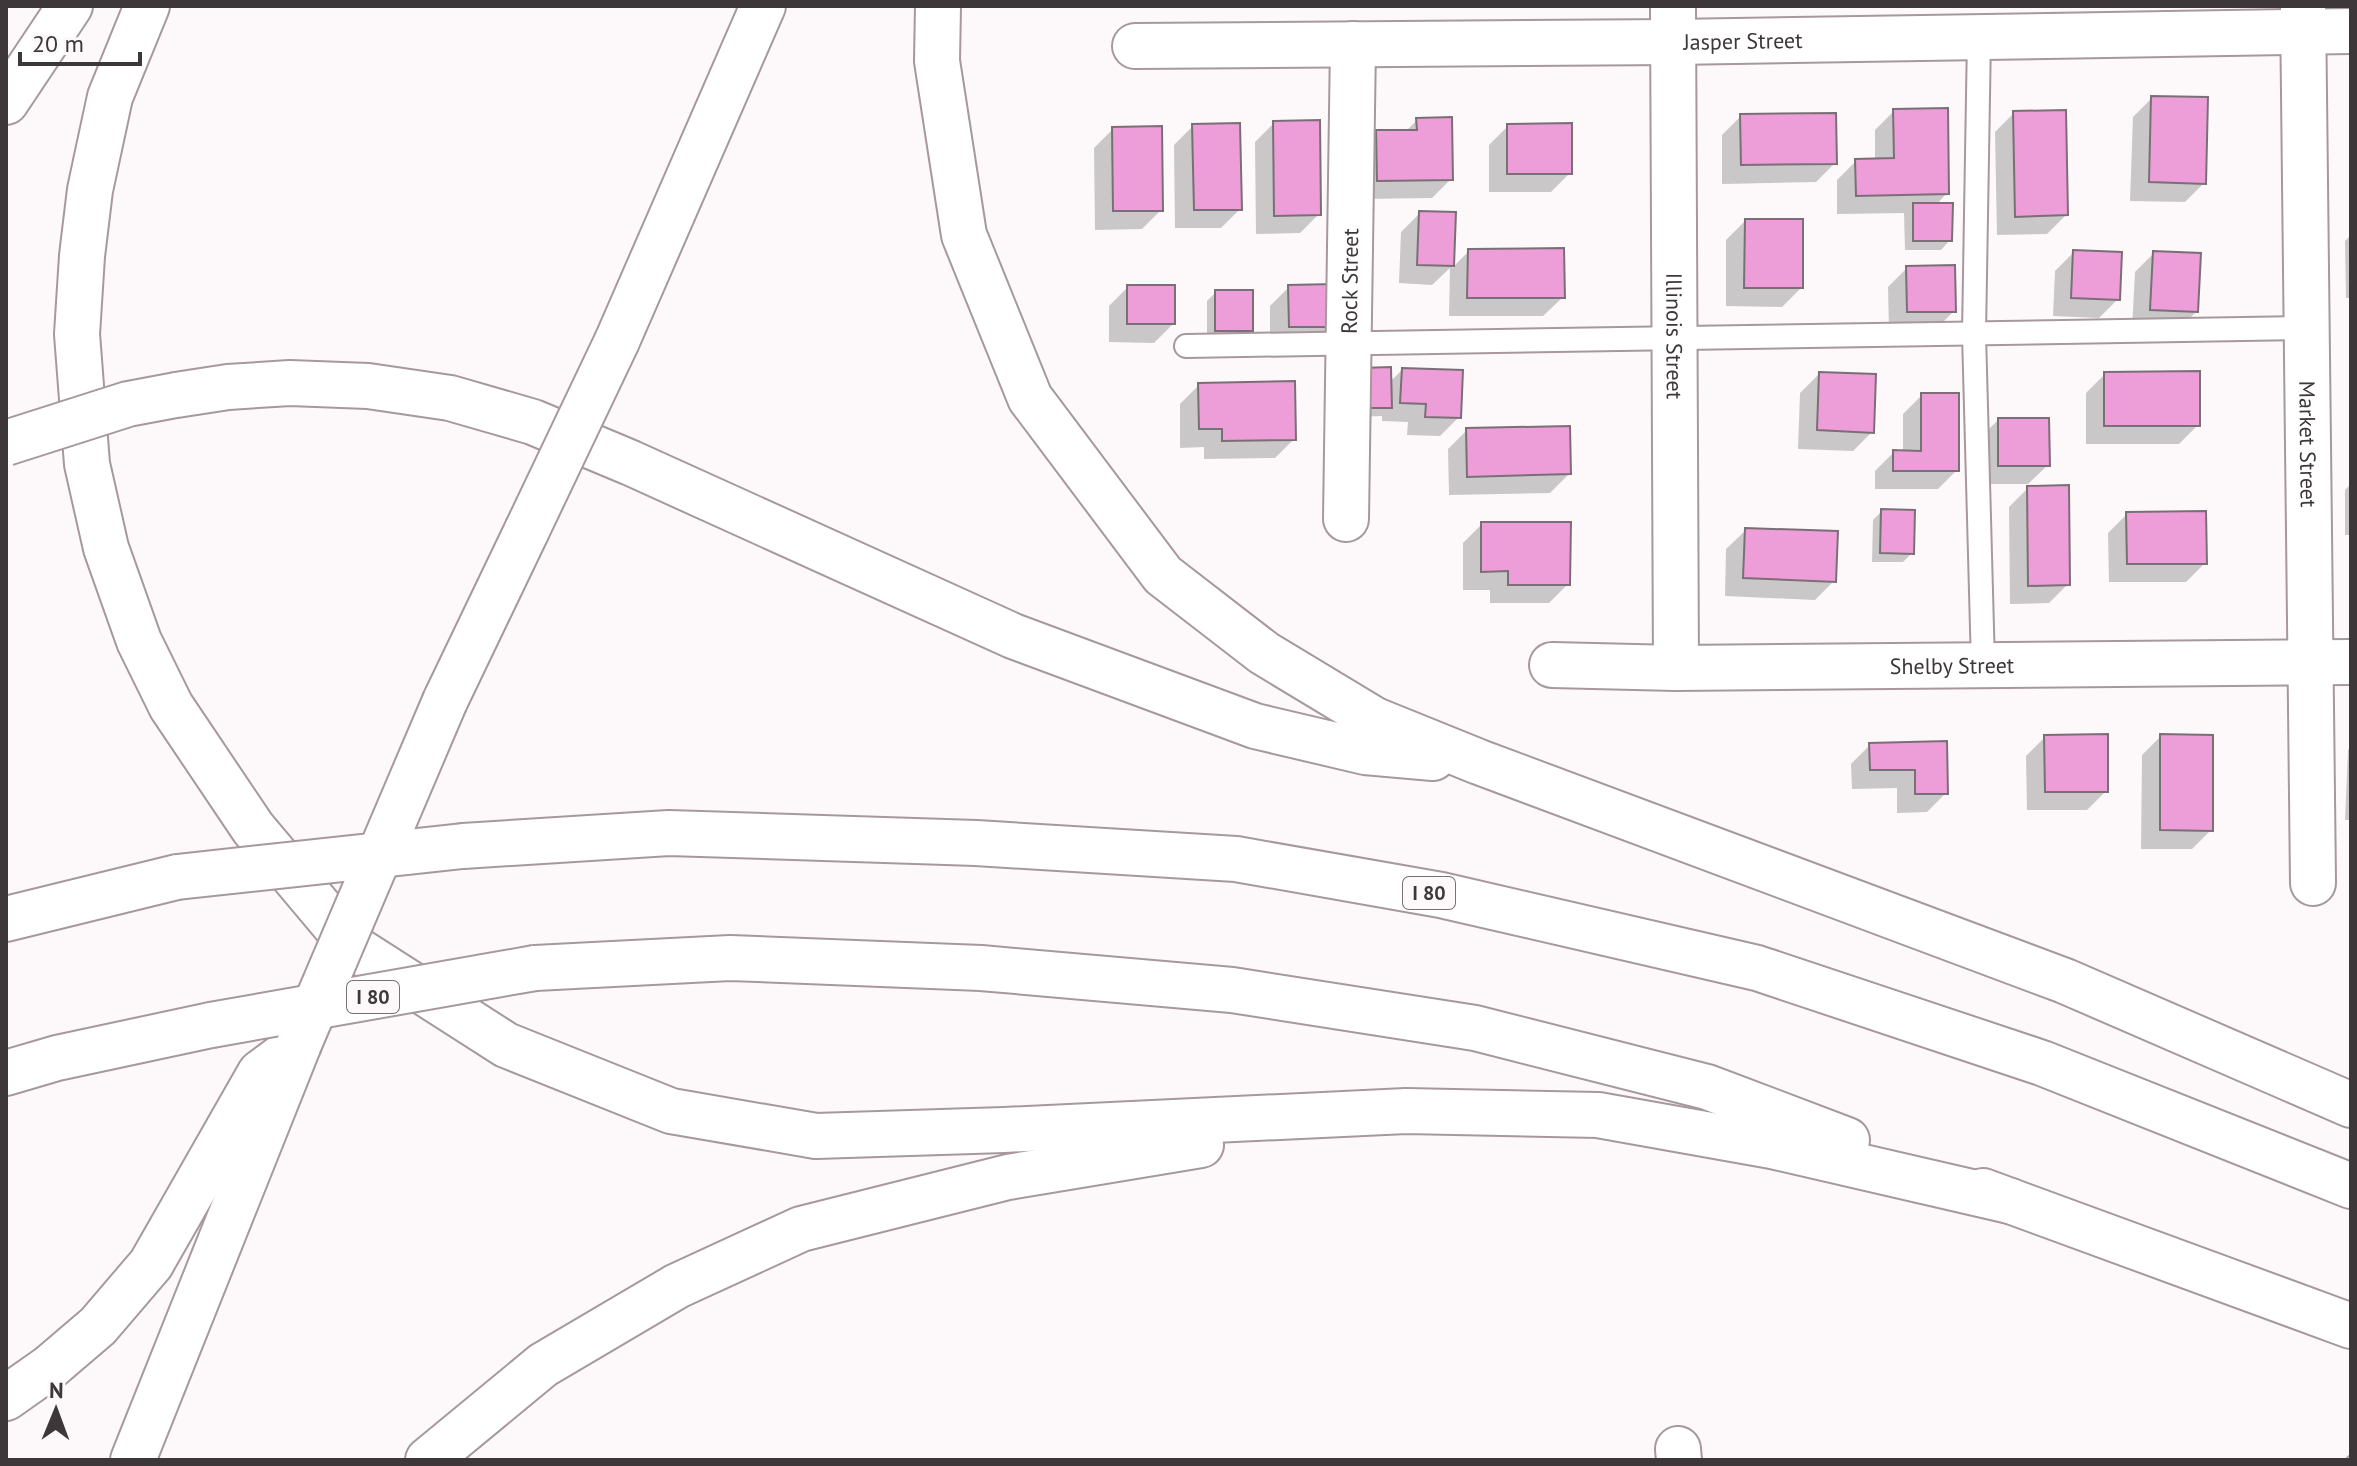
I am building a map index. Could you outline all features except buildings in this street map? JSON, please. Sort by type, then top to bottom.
[{"type":"main road","points":[[6,102],[70,6]]},
{"type":"main road","points":[[147,6],[110,97],[90,190],[77,334],[87,464],[106,548],[139,641],[171,706],[253,828],[353,947],[506,1045],[671,1111],[816,1136],[1406,1111],[1598,1115],[1772,1146],[2010,1201]]},
{"type":"main road","points":[[133,1460],[299,1044],[445,701],[617,341],[763,6]]},
{"type":"main road","points":[[938,6],[937,61],[964,235],[1030,398],[1163,575],[1264,653],[1375,720],[1479,762],[2065,981],[2351,1105]]},
{"type":"main road","name":"Jasper Street","points":[[1135,46],[1353,44],[1673,24],[1979,37],[2304,19],[2351,31]]},
{"type":"main road","name":"Market Street","points":[[2304,19],[2307,328],[2331,662],[2313,883]]},
{"type":"main road","name":"Illinois Street","points":[[1673,24],[1676,668]]},
{"type":"main road","name":"Rock Street","points":[[1346,519],[1353,44]]},
{"type":"main road","points":[[6,443],[128,404],[228,387],[290,383],[368,386],[450,398],[533,422],[631,463],[1013,636],[1255,726],[1365,752],[1479,762]]},
{"type":"main road","name":"Shelby Street","points":[[1552,665],[1676,668],[2331,662]]},
{"type":"main road","name":"I 80","points":[[6,919],[177,877],[463,846],[669,833],[976,843],[1236,859],[1441,895],[1757,968],[2042,1063],[2351,1186]]},
{"type":"main road","name":"I 80","points":[[6,1073],[57,1058],[211,1025],[535,968],[730,958],[981,968],[1232,990],[1475,1028],[1707,1087],[2351,1326]]},
{"type":"main road","points":[[6,1398],[50,1367],[98,1326],[151,1264],[260,1073],[299,1044]]},
{"type":"main road","points":[[428,1460],[543,1365],[677,1286],[801,1229],[1008,1177],[1406,1111]]},
{"type":"lane","points":[[1979,37],[1974,334],[1983,665]]},
{"type":"lane","points":[[1186,346],[2307,328]]}]
